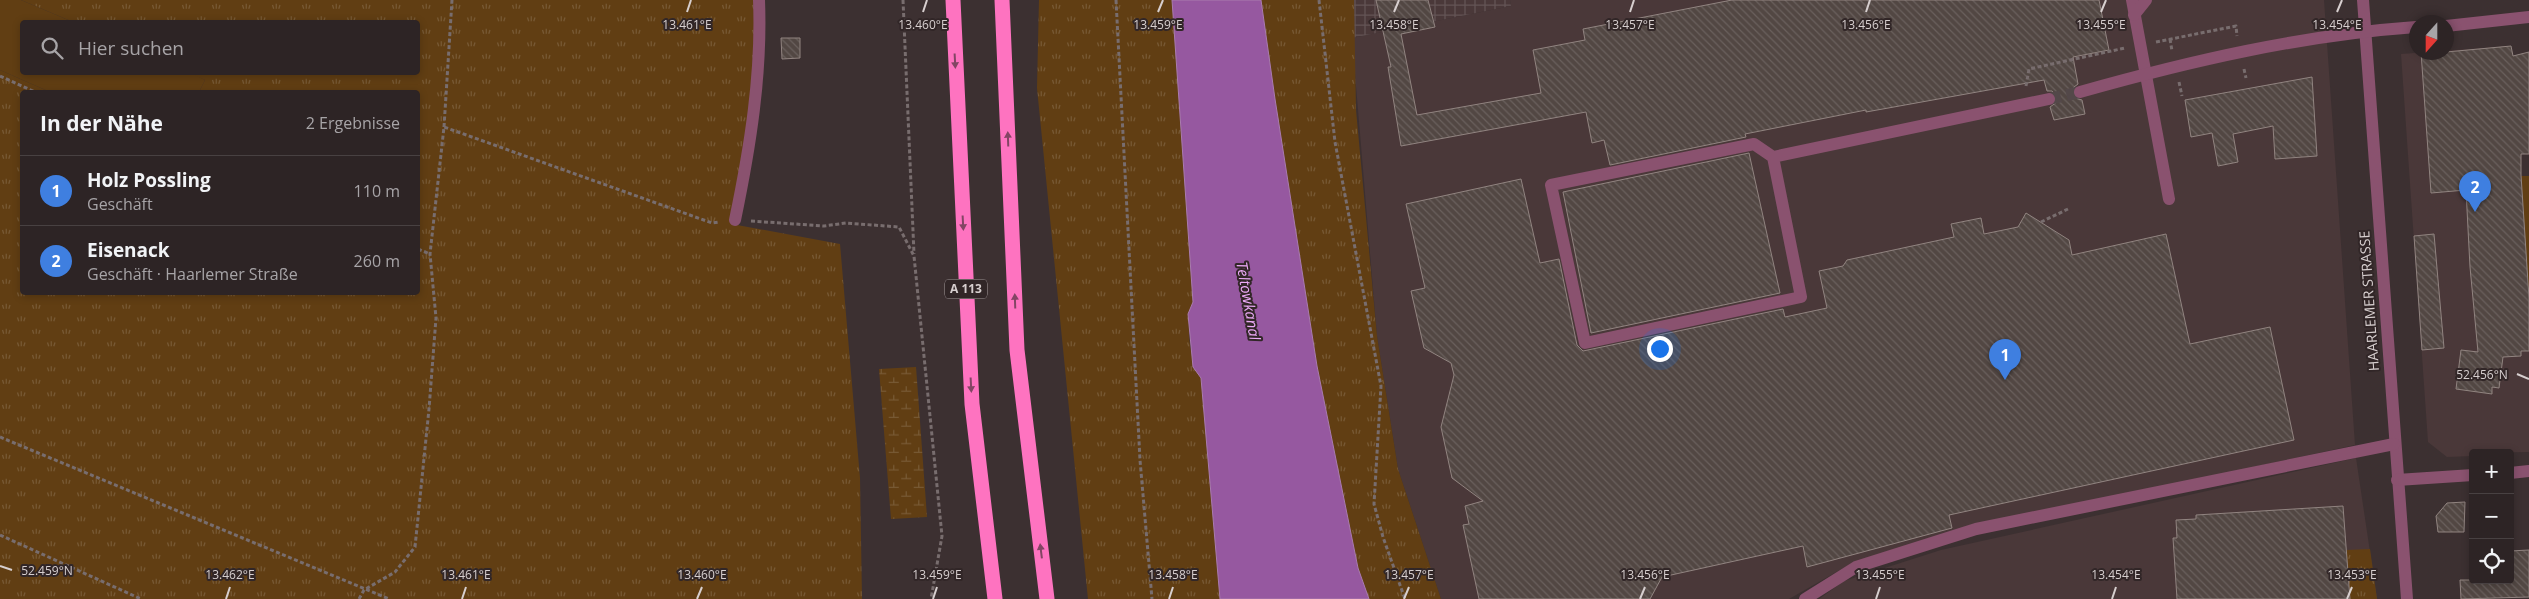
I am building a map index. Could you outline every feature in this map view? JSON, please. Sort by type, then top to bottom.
[{"type":"highway","points":[[1002,0],[1017,350],[1047,599]]},
{"type":"highway","name":"A 113","points":[[950,4],[972,404],[995,599]]},
{"type":"street","points":[[735,220],[748,155],[756,92],[759,0]]},
{"type":"street","points":[[2132,0],[2170,199]]},
{"type":"street","points":[[2134,15],[2146,0]]},
{"type":"street","name":"HAARLEMER STRASSE","points":[[2363,0],[2394,444],[2407,599]]},
{"type":"street","points":[[2454,25],[2529,17]]},
{"type":"street","points":[[2080,92],[2145,74],[2241,52],[2327,36],[2409,28]]},
{"type":"street","points":[[1773,157],[1801,297],[1585,343],[1551,185],[1754,144],[1773,157],[2049,99]]},
{"type":"street","points":[[1805,599],[1856,567],[1976,529],[2394,444]]},
{"type":"street","points":[[2514,473],[2529,471]]},
{"type":"street","points":[[2397,480],[2469,475]]},
{"type":"path","points":[[359,599],[364,590],[395,572],[415,547],[430,409],[436,318],[430,254],[444,127],[452,0]]},
{"type":"path","points":[[903,0],[914,256],[942,536],[931,599]]},
{"type":"path","points":[[1116,0],[1140,460],[1152,599]]},
{"type":"path","points":[[1319,0],[1335,142],[1381,386],[1374,504],[1383,537],[1405,599]]},
{"type":"path","points":[[2022,104],[2029,69],[2236,26]]},
{"type":"path","points":[[0,76],[31,90]]},
{"type":"path","points":[[444,127],[712,222],[735,220],[824,226],[846,224],[899,227],[914,256]]},
{"type":"path","points":[[2041,222],[2068,209]]},
{"type":"path","points":[[420,250],[430,254]]},
{"type":"path","points":[[0,437],[389,599]]},
{"type":"path","points":[[0,535],[141,599]]},
{"type":"shaded area","points":[[1352,0],[1510,0],[1511,6],[1352,38]]},
{"type":"shaded area","points":[[1510,0],[2324,0],[2355,445],[2112,498],[1854,562],[1789,599],[1441,599],[1398,469],[1377,336],[1352,38],[1511,6]]},
{"type":"shaded area","points":[[2511,46],[2522,94],[2521,176],[2529,298],[2529,452],[2514,452],[2514,449],[2469,449],[2469,456],[2447,457],[2428,442],[2401,54],[2409,53],[2409,60],[2454,60],[2454,50]]},
{"type":"shaded area","points":[[2356,458],[2377,599],[1819,599],[1844,581],[1941,550]]},
{"type":"green space","points":[[0,0],[21,0],[68,20],[20,20],[20,75],[195,75],[205,80],[200,90],[45,90],[0,70]]},
{"type":"green space","points":[[21,0],[760,0],[737,225],[840,244],[860,478],[862,599],[0,599],[0,70],[45,90],[20,90],[20,295],[420,295],[420,90],[200,90],[205,80],[194,75],[420,75],[420,20],[68,20]]},
{"type":"green space","points":[[1039,0],[1172,0],[1193,302],[1189,330],[1191,351],[1201,378],[1220,599],[1088,599],[1037,88]]},
{"type":"green space","points":[[1261,0],[1354,0],[1356,110],[1377,336],[1398,469],[1441,599],[1369,599],[1358,568],[1317,366]]},
{"type":"green space","points":[[2521,176],[2529,176],[2529,298]]},
{"type":"green space","points":[[916,367],[927,517],[891,519],[879,369]]},
{"type":"green space","points":[[2370,549],[2377,599],[2350,599],[2346,550]]},
{"type":"water","name":"Teltowkanal","points":[[1172,0],[1261,0],[1317,366],[1358,568],[1369,599],[1220,599],[1201,378],[1193,367],[1188,314],[1193,302]]},
{"type":"building","points":[[1376,0],[1428,0],[1435,27],[1401,34],[1417,115],[1541,93],[1533,50],[1585,40],[1583,29],[1732,0],[2099,0],[2109,50],[2073,57],[2078,84],[2074,87],[2072,94],[2075,98],[2082,100],[2085,114],[2054,120],[2050,107],[2057,102],[2057,97],[2052,91],[2047,91],[2044,80],[1866,112],[1866,110],[1745,134],[1746,137],[1610,165],[1604,140],[1592,143],[1586,112],[1401,146],[1388,67],[1391,67]]},
{"type":"building","points":[[781,38],[800,38],[800,58],[782,59]]},
{"type":"building","points":[[2511,46],[2513,56],[2529,52],[2529,154],[2521,154],[2521,175],[2529,298],[2529,351],[2521,351],[2521,356],[2503,357],[2499,388],[2492,387],[2492,394],[2456,389],[2461,350],[2478,352],[2470,267],[2466,190],[2431,193],[2422,60],[2454,60],[2454,51]]},
{"type":"building","points":[[2312,77],[2317,156],[2275,159],[2273,126],[2233,134],[2238,162],[2218,166],[2212,133],[2191,137],[2185,100]]},
{"type":"building","points":[[1749,153],[1780,293],[1591,333],[1563,192]]},
{"type":"building","points":[[1521,179],[1540,263],[1559,259],[1577,345],[1583,351],[1783,309],[1785,317],[1827,308],[1819,271],[1843,266],[1847,260],[1954,237],[1951,224],[1981,218],[1984,234],[2018,227],[2026,213],[2069,240],[2072,255],[2166,234],[2190,344],[2270,327],[2294,440],[1949,515],[1952,528],[1807,567],[1803,546],[1662,577],[1650,599],[1479,599],[1463,525],[1469,524],[1465,506],[1483,501],[1452,478],[1441,427],[1454,375],[1451,363],[1424,348],[1411,291],[1425,288],[1406,204]]},
{"type":"building","points":[[2434,234],[2444,348],[2422,350],[2414,236]]},
{"type":"building","points":[[2465,502],[2464,532],[2438,532],[2436,516],[2447,503]]},
{"type":"building","points":[[2343,506],[2350,599],[2177,599],[2173,538],[2177,538],[2176,520],[2196,519],[2196,515]]},
{"type":"building","points":[[2529,550],[2529,597],[2461,599],[2460,580],[2469,580],[2469,584],[2514,584],[2514,551]]},
{"type":"tunnel","points":[[2049,99],[2080,92]]},
{"type":"place","name":"Eisenack","points":[[2475,212]]},
{"type":"place","name":"Holz Possling","points":[[2005,380]]}]
